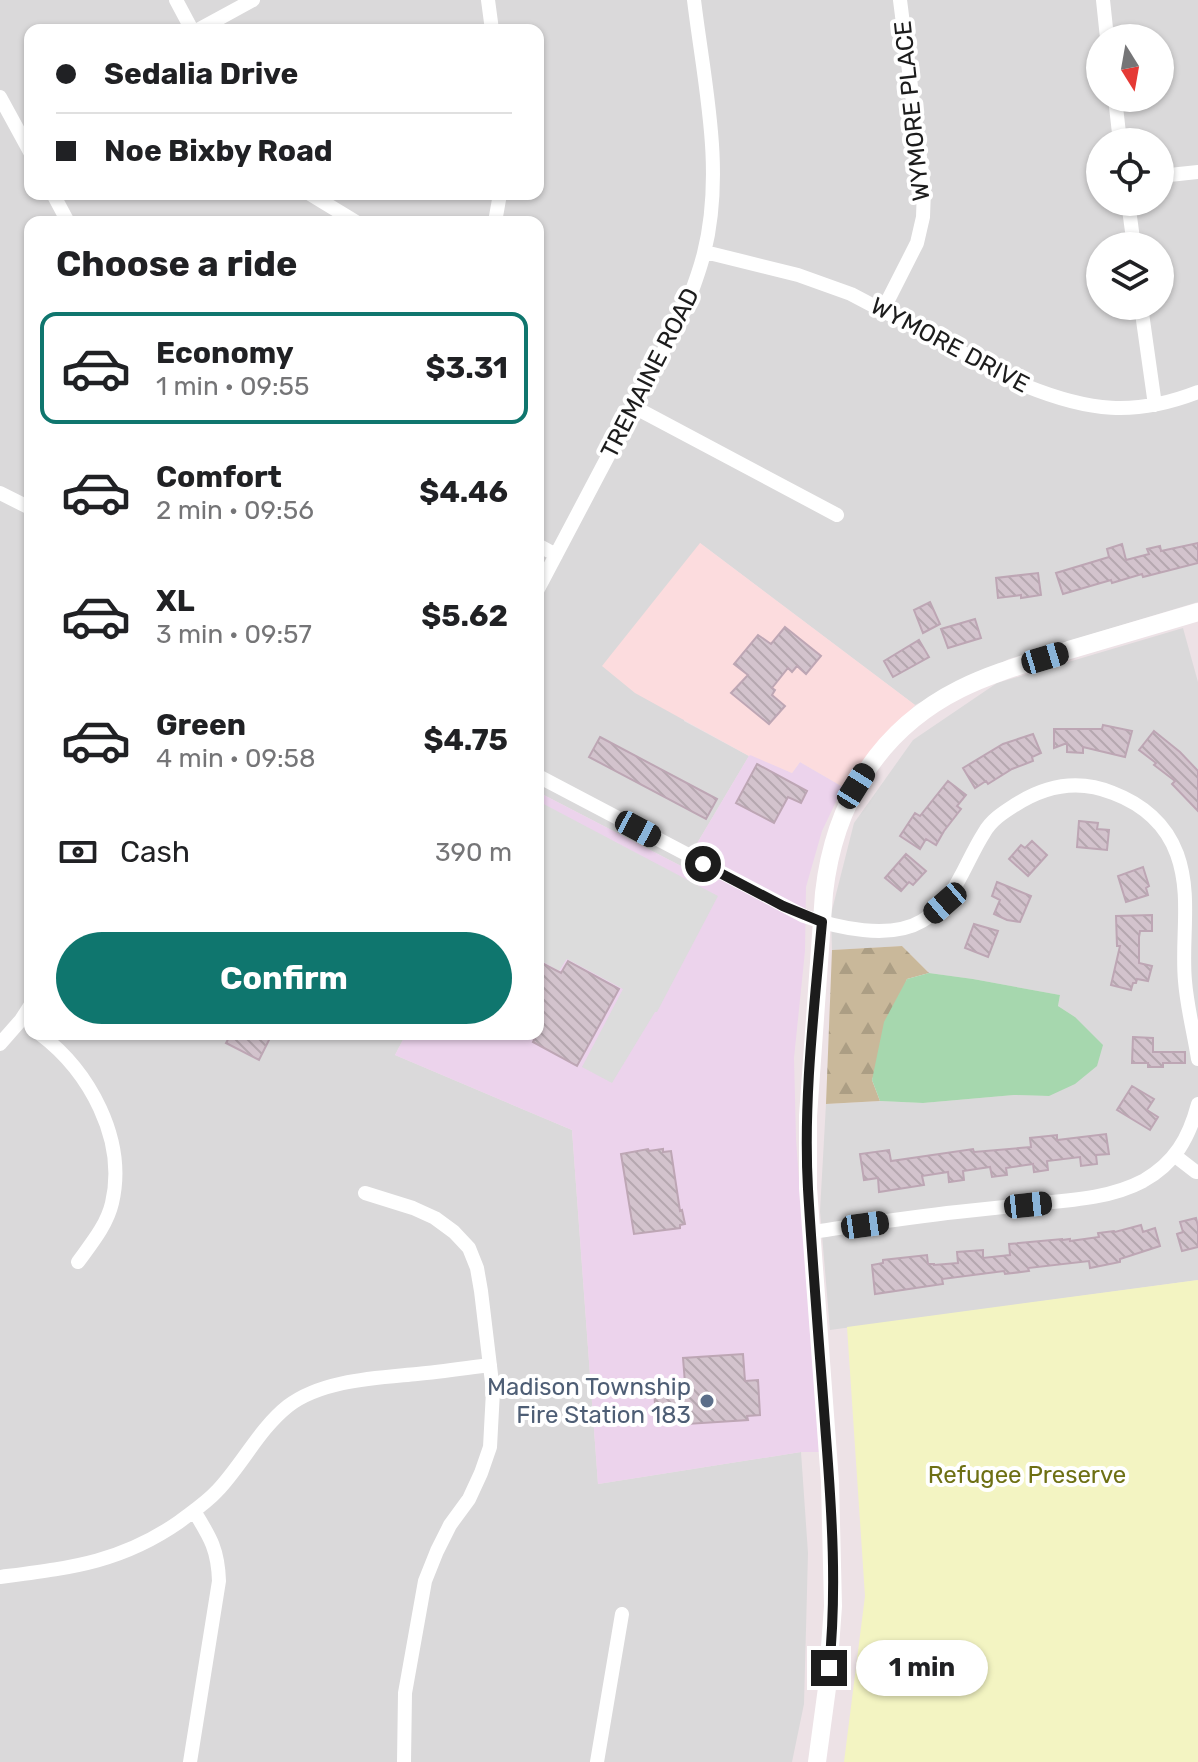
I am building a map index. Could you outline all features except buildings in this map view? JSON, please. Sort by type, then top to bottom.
[{"type":"street","points":[[176,0],[191,24]]},
{"type":"street","points":[[207,24],[253,0]]},
{"type":"street","points":[[488,0],[491,24]]},
{"type":"street","name":"TREMAINE ROAD","points":[[544,578],[684,312],[705,252],[713,166],[711,127],[694,0]]},
{"type":"street","name":"WYMORE PLACE","points":[[883,310],[917,243],[923,217],[924,189],[900,0]]},
{"type":"street","points":[[1103,0],[1106,24]]},
{"type":"street","points":[[0,97],[24,141]]},
{"type":"street","points":[[1174,175],[1198,172]]},
{"type":"street","points":[[320,200],[346,216]]},
{"type":"street","name":"WYMORE DRIVE","points":[[705,252],[798,275],[851,294],[1026,386],[1056,398],[1086,406],[1122,409],[1155,405],[1198,392]]},
{"type":"street","points":[[1143,320],[1155,405]]},
{"type":"street","points":[[634,407],[837,515]]},
{"type":"street","points":[[0,493],[24,505]]},
{"type":"street","points":[[544,548],[556,555]]},
{"type":"street","points":[[817,1762],[831,1648],[833,1566],[830,1482],[808,1188],[808,1116],[827,868],[835,834],[869,765],[909,722],[949,695],[994,674],[1198,612]]},
{"type":"street","points":[[544,779],[783,906],[822,922],[850,929],[889,930],[920,922],[945,903],[985,831],[999,815],[1035,793],[1061,786],[1099,787],[1139,804],[1157,820],[1177,854],[1182,874],[1187,919],[1185,982],[1198,1059]]},
{"type":"street","points":[[0,1044],[24,1025]]},
{"type":"street","points":[[46,1040],[88,1085],[111,1138],[115,1164],[112,1204],[105,1223],[78,1262]]},
{"type":"street","points":[[812,1232],[945,1213],[1093,1197],[1124,1189],[1143,1180],[1174,1155],[1188,1137],[1198,1104]]},
{"type":"street","points":[[1174,1155],[1196,1172]]},
{"type":"street","points":[[365,1193],[435,1218],[469,1248],[477,1268],[493,1391],[490,1447],[475,1486],[437,1551],[425,1581],[405,1693],[404,1762]]},
{"type":"street","points":[[0,1577],[88,1564],[124,1553],[161,1534],[217,1491],[288,1406],[317,1391],[357,1380],[490,1365]]},
{"type":"street","points":[[190,1762],[219,1581],[218,1557],[194,1511]]},
{"type":"street","points":[[597,1762],[622,1614]]},
{"type":"shaded area","points":[[0,0],[1198,0],[1198,602],[1009,659],[915,705],[700,543],[684,721],[749,756],[683,867],[544,795],[544,216],[24,216],[24,1040],[403,1040],[395,1055],[572,1130],[598,1484],[801,1452],[808,1553],[804,1704],[792,1762],[0,1762]]},
{"type":"shaded area","points":[[700,543],[915,705],[843,787],[800,762],[792,773],[749,756],[635,693],[602,666]]},
{"type":"shaded area","points":[[1183,628],[1198,682],[1198,1280],[830,1330],[820,1211],[826,1104],[880,1101],[923,1103],[1014,1095],[1049,1096],[1075,1017],[1058,1006],[1060,995],[929,973],[902,946],[832,950],[831,914],[854,823],[913,740],[997,683]]},
{"type":"shaded area","points":[[750,754],[792,773],[800,762],[843,787],[822,831],[806,887],[805,951],[794,1058],[796,1139],[819,1452],[801,1452],[598,1484],[572,1130],[395,1055],[403,1040],[544,1040],[544,795],[683,867]]},
{"type":"shaded area","points":[[544,804],[718,896],[657,1012],[612,1083],[582,1067],[623,989],[567,959],[559,971],[544,962]]},
{"type":"shaded area","points":[[929,973],[1060,995],[1058,1006],[1075,1017],[1103,1045],[1097,1066],[1075,1084],[1049,1096],[1014,1095],[923,1103],[880,1101],[872,1080],[884,1022],[907,979]]},
{"type":"green space","points":[[902,946],[929,973],[907,979],[872,1080],[880,1101],[826,1104],[832,950]]},
{"type":"green space","name":"Refugee Preserve","points":[[1198,1280],[1198,1762],[844,1762],[865,1596],[847,1327]]},
{"type":"place","name":"Madison Township Fire Station 183","points":[[707,1401]]},
{"type":"route","points":[[703,864],[783,906],[822,922],[808,1116],[808,1188],[830,1482],[833,1606],[829,1668]]}]
